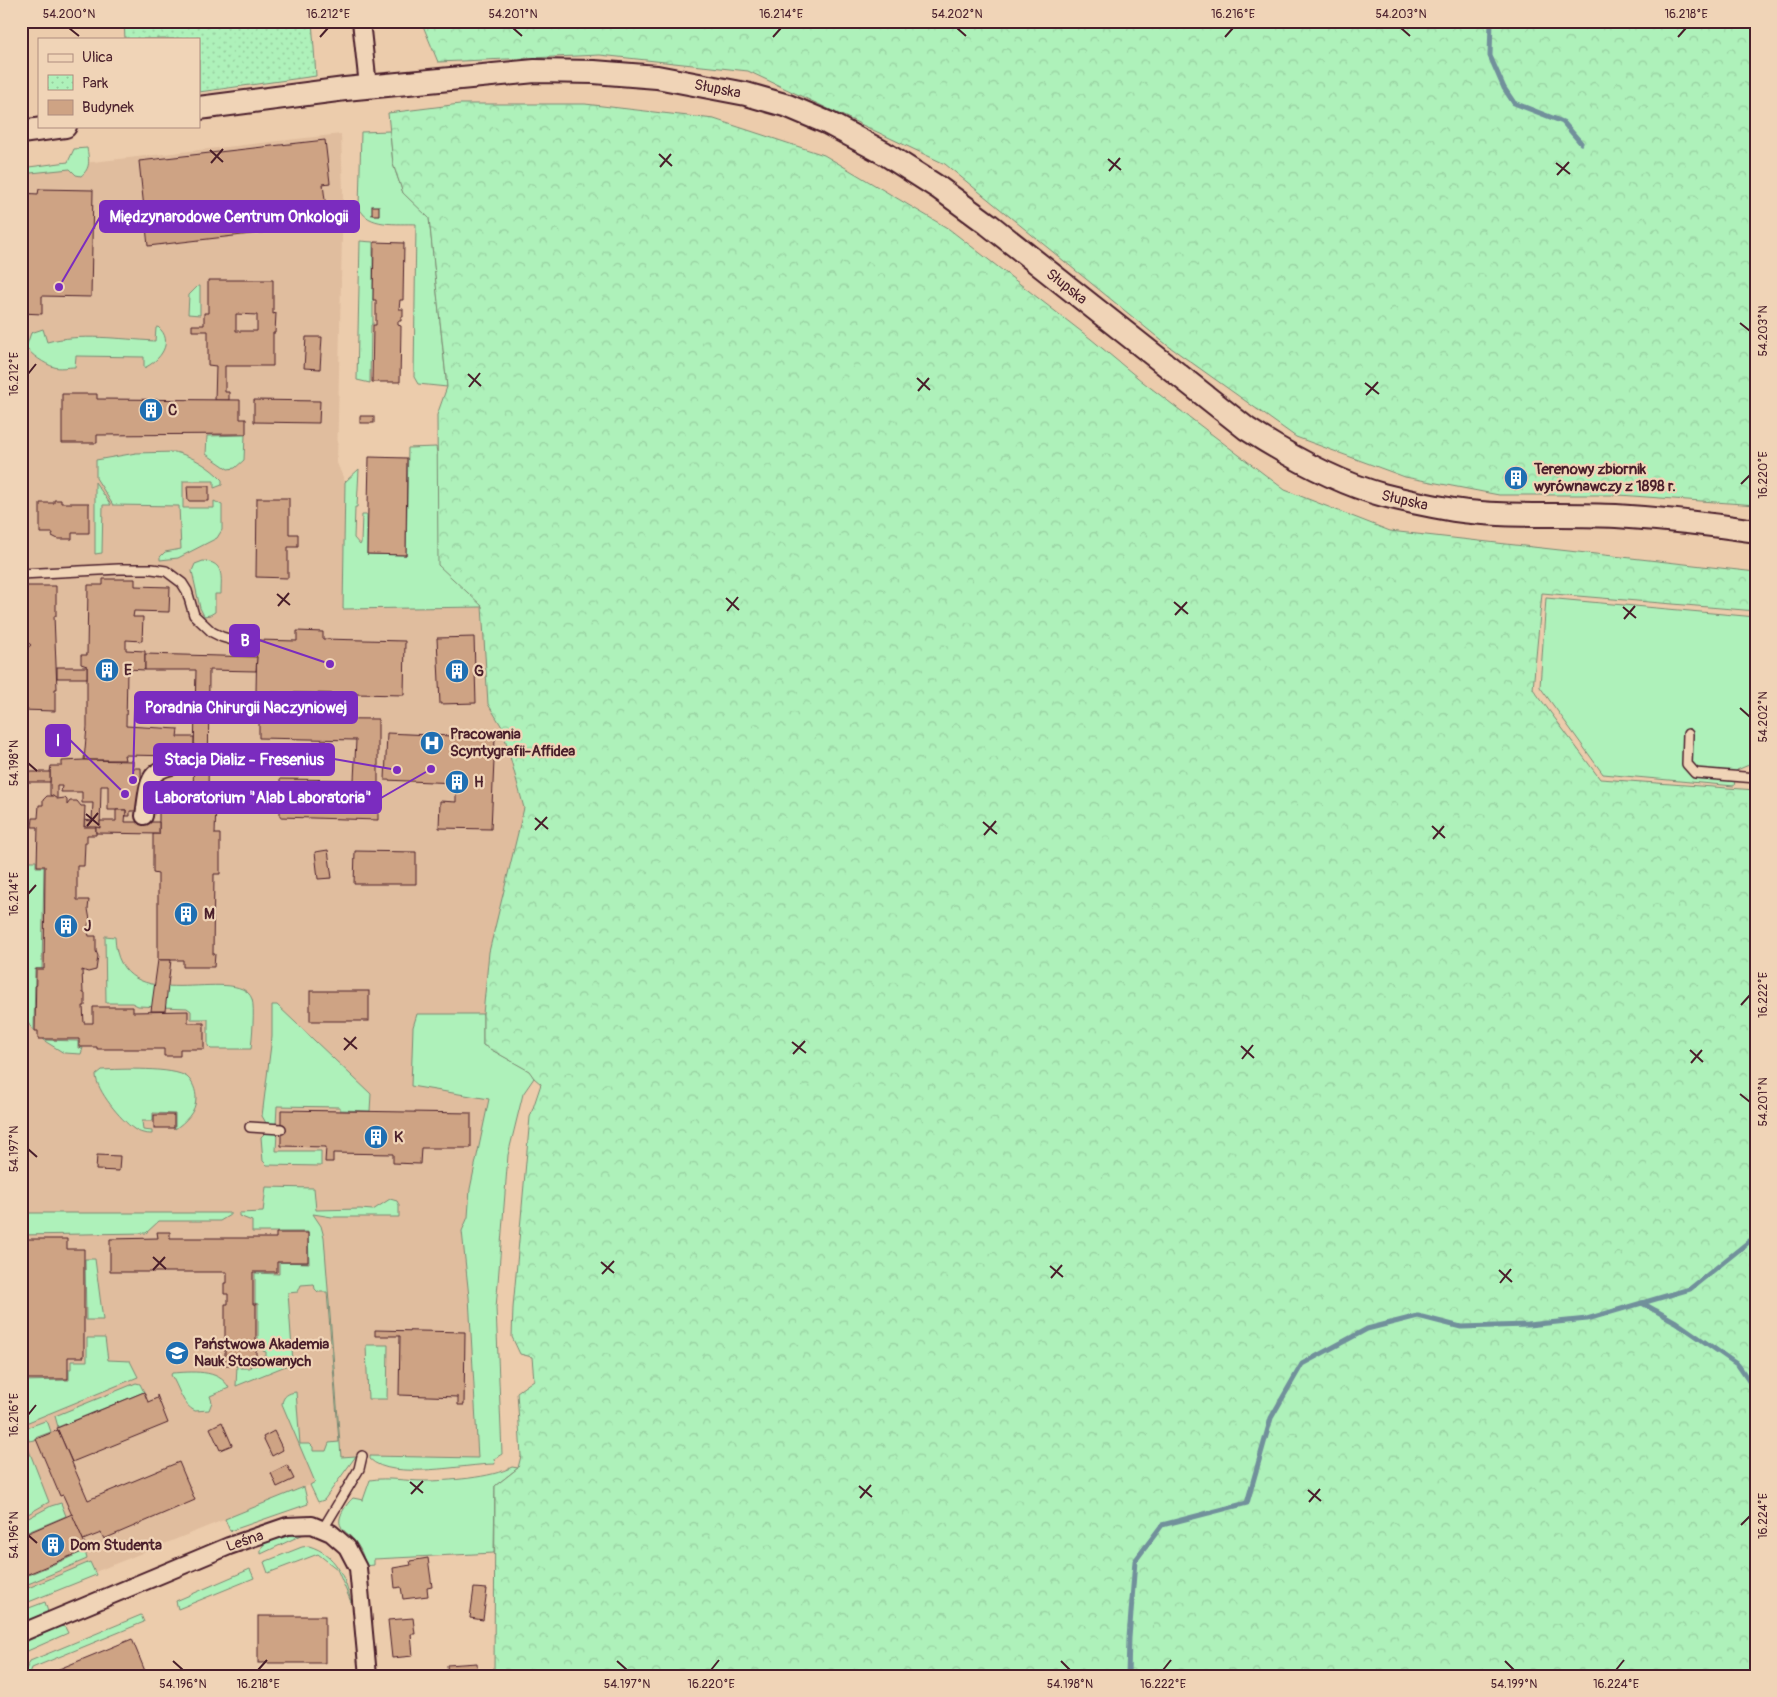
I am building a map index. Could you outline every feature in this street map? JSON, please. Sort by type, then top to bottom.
[{"type":"street","points":[[361,21],[368,86]]},
{"type":"street","name":"Słupska","points":[[200,108],[368,86],[535,71],[594,72],[657,77],[746,94],[788,106],[836,127],[884,153],[939,188],[988,224],[1248,430],[1279,450],[1346,482],[1382,495],[1455,510],[1522,514],[1616,516],[1707,524],[1756,531]]},
{"type":"street","points":[[21,132],[50,128]]},
{"type":"street","points":[[144,816],[148,782],[155,772],[174,765],[200,760],[251,754]]},
{"type":"street","name":"Leśna","points":[[21,1633],[229,1546],[287,1526],[304,1524],[323,1529],[339,1538],[348,1547],[358,1568],[368,1676]]},
{"type":"lane","points":[[21,574],[152,568],[166,570],[182,583],[187,591],[194,615],[212,632],[236,641]]},
{"type":"lane","points":[[1688,734],[1687,764],[1695,774],[1756,778]]},
{"type":"lane","points":[[250,1127],[281,1129]]},
{"type":"lane","points":[[323,1529],[358,1469],[362,1456]]},
{"type":"shaded area","points":[[341,134],[343,191],[337,463],[345,482],[343,609],[550,606],[530,1071],[462,1231],[469,1297],[478,1459],[341,1457],[337,1474],[21,1602],[21,170]]},
{"type":"green space","points":[[124,21],[312,21],[316,76],[200,92],[200,38],[125,38]]},
{"type":"green space","points":[[421,21],[1756,21],[1756,505],[1619,495],[1499,495],[1405,477],[1296,437],[1167,345],[945,164],[748,71],[600,55],[438,62]]},
{"type":"green space","points":[[460,104],[585,104],[714,119],[824,155],[949,229],[1091,339],[1143,382],[1285,490],[1390,531],[1756,572],[1756,611],[1542,593],[1533,689],[1600,779],[1756,790],[1756,1676],[494,1676],[495,1486],[518,1468],[521,1456],[517,1392],[534,1380],[532,1357],[520,1354],[512,1337],[530,1117],[541,1084],[529,1071],[483,1045],[483,1014],[489,952],[524,808],[502,727],[488,704],[482,606],[438,565],[437,415],[447,387],[429,218],[403,193],[393,164],[388,113]]},
{"type":"green space","points":[[390,131],[393,164],[403,193],[429,217],[447,387],[418,384],[414,377],[416,224],[392,224],[376,221],[363,214],[359,207],[361,132]]},
{"type":"green space","points":[[87,148],[88,167],[81,176],[76,175],[70,169],[21,174],[21,168],[68,162],[74,149]]},
{"type":"green space","points":[[360,241],[373,242],[373,324],[371,325],[370,383],[357,380]]},
{"type":"green space","points":[[200,286],[200,315],[188,314],[189,295]]},
{"type":"green space","points":[[158,327],[163,332],[165,338],[163,350],[155,361],[144,368],[144,357],[76,356],[75,367],[56,368],[38,359],[26,347],[31,333],[43,329],[47,342],[87,337],[155,341],[156,328]]},
{"type":"green space","points":[[245,435],[244,460],[235,468],[228,469],[206,454],[207,436]]},
{"type":"green space","points":[[436,447],[454,543],[482,607],[343,609],[345,482],[359,469],[354,538],[360,545],[362,515],[367,515],[367,554],[406,555],[408,448]]},
{"type":"green space","points":[[175,452],[188,456],[200,463],[222,480],[222,485],[214,488],[214,481],[183,481],[183,508],[214,508],[214,501],[222,505],[222,530],[217,538],[178,558],[160,560],[160,557],[165,552],[181,549],[179,506],[113,505],[96,478],[96,460],[136,453]]},
{"type":"green space","points":[[95,482],[111,505],[103,505],[102,553],[95,554]]},
{"type":"green space","points":[[203,561],[215,564],[220,572],[221,582],[221,594],[215,594],[215,612],[204,616],[200,608],[192,571],[195,564]]},
{"type":"green space","points":[[1546,598],[1756,617],[1756,762],[1737,770],[1734,786],[1603,774],[1540,687]]},
{"type":"green space","points":[[26,861],[36,861],[36,867],[44,867],[42,969],[35,969],[34,1031],[21,1014],[21,889]]},
{"type":"green space","points":[[105,936],[115,937],[121,963],[136,978],[156,985],[225,986],[242,989],[252,999],[253,1004],[251,1049],[211,1049],[208,1046],[208,1019],[191,1019],[191,1011],[187,1008],[138,1006],[132,1003],[106,1003]]},
{"type":"green space","points":[[272,1005],[277,1005],[371,1094],[370,1111],[340,1110],[340,1107],[277,1106],[276,1125],[266,1123],[262,1116],[272,1037]]},
{"type":"green space","points":[[417,1014],[483,1014],[483,1045],[530,1071],[534,1078],[523,1094],[508,1155],[496,1308],[502,1454],[494,1459],[495,1464],[411,1470],[380,1466],[370,1459],[370,1456],[478,1458],[469,1297],[462,1231],[468,1217],[470,1189],[489,1099],[411,1086],[413,1027]]},
{"type":"green space","points":[[43,1040],[78,1041],[78,1048],[83,1048],[81,1054],[64,1053]]},
{"type":"green space","points":[[146,1069],[180,1074],[191,1081],[194,1087],[196,1103],[186,1120],[175,1129],[175,1114],[153,1113],[153,1121],[142,1121],[143,1130],[152,1131],[152,1134],[138,1131],[123,1119],[110,1104],[100,1088],[96,1075],[102,1070]]},
{"type":"green space","points":[[267,1131],[277,1132],[276,1151],[321,1151],[321,1166],[267,1165],[263,1161],[261,1137]]},
{"type":"green space","points":[[266,1187],[314,1188],[316,1210],[373,1210],[390,1199],[397,1201],[399,1205],[399,1217],[332,1217],[313,1214],[321,1226],[324,1237],[341,1457],[356,1456],[324,1500],[318,1502],[310,1485],[315,1482],[282,1404],[286,1395],[296,1392],[300,1444],[310,1444],[313,1447],[313,1451],[326,1451],[329,1443],[339,1442],[327,1292],[318,1292],[314,1284],[301,1285],[298,1292],[288,1293],[293,1363],[236,1386],[237,1365],[240,1365],[240,1368],[250,1368],[251,1365],[262,1365],[262,1356],[266,1356],[266,1352],[263,1351],[263,1345],[258,1345],[258,1304],[255,1303],[255,1273],[279,1274],[279,1262],[309,1263],[308,1232],[252,1232],[252,1221],[239,1216],[239,1213],[263,1212]]},
{"type":"green space","points":[[21,1213],[230,1213],[230,1215],[220,1221],[159,1221],[146,1233],[21,1235]]},
{"type":"green space","points":[[85,1259],[95,1259],[103,1320],[86,1320]]},
{"type":"green space","points":[[87,1338],[105,1338],[108,1360],[130,1361],[138,1377],[21,1425],[21,1381],[69,1380],[71,1361],[87,1361]]},
{"type":"green space","points":[[366,1345],[388,1345],[387,1399],[368,1399]]},
{"type":"green space","points":[[195,1372],[211,1374],[218,1377],[229,1388],[210,1396],[212,1402],[209,1410],[195,1411],[187,1405],[171,1375],[172,1373]]},
{"type":"green space","points":[[136,1383],[140,1384],[144,1392],[58,1427],[55,1416]]},
{"type":"green space","points":[[45,1421],[48,1423],[51,1432],[29,1441],[25,1432],[26,1428]]},
{"type":"green space","points":[[21,1430],[49,1502],[21,1518]]},
{"type":"green space","points":[[512,1467],[518,1468],[495,1486],[494,1553],[374,1559],[374,1565],[365,1566],[358,1545],[342,1529],[340,1519],[345,1507],[353,1498],[363,1500],[370,1480],[424,1481],[457,1479],[493,1474]]},
{"type":"green space","points":[[304,1487],[308,1504],[230,1531],[225,1519]]},
{"type":"green space","points":[[61,1503],[66,1516],[21,1535],[21,1522],[51,1506]]},
{"type":"green space","points":[[296,1531],[306,1533],[261,1554],[261,1549],[268,1541]]},
{"type":"green space","points":[[309,1546],[333,1561],[346,1584],[351,1602],[337,1569],[318,1554],[268,1573],[264,1562]]},
{"type":"green space","points":[[85,1551],[87,1559],[21,1587],[21,1578]]},
{"type":"green space","points":[[90,1562],[96,1575],[21,1605],[21,1591]]},
{"type":"green space","points":[[250,1569],[254,1578],[178,1609],[176,1601]]},
{"type":"green space","points":[[45,1602],[48,1612],[21,1623],[21,1611]]},
{"type":"green space","points":[[141,1615],[144,1622],[32,1668],[29,1676],[23,1676],[30,1661]]},
{"type":"green space","points":[[60,1626],[65,1627],[68,1633],[23,1653],[21,1651],[21,1644]]},
{"type":"building","points":[[325,140],[330,183],[323,184],[328,225],[148,246],[139,161]]},
{"type":"building","points":[[39,189],[93,190],[91,297],[42,296],[42,314],[21,313],[21,193],[38,194]]},
{"type":"building","points":[[372,206],[379,206],[379,215],[372,215]]},
{"type":"building","points":[[374,242],[404,243],[403,300],[400,300],[399,309],[403,309],[403,317],[401,317],[401,321],[398,321],[398,325],[401,326],[400,382],[372,382],[373,325],[376,325],[376,300],[373,300]]},
{"type":"building","name":"C","points":[[208,280],[273,280],[273,314],[276,313],[275,333],[273,333],[273,366],[225,366],[225,392],[229,392],[229,400],[215,400],[216,366],[208,365],[208,331],[192,331],[192,325],[204,325],[204,313],[208,313]],"holes":[[[236,314],[257,315],[257,331],[236,331]]]},
{"type":"building","points":[[306,337],[322,337],[320,369],[304,368]]},
{"type":"building","name":"C","points":[[62,394],[97,394],[97,399],[240,400],[240,419],[246,419],[246,434],[97,435],[97,443],[62,443]]},
{"type":"building","points":[[254,400],[320,401],[319,423],[254,422]]},
{"type":"building","points":[[360,416],[374,416],[374,423],[360,423]]},
{"type":"building","points":[[369,457],[407,458],[406,555],[367,554]]},
{"type":"building","name":"Terenowy zbiornik wyrównawczy z 1898 r.","points":[[1516,470],[1521,472],[1523,477],[1521,482],[1516,484],[1511,482],[1509,477],[1511,472]]},
{"type":"building","points":[[187,486],[209,486],[209,501],[188,501]]},
{"type":"building","points":[[257,498],[289,498],[289,534],[298,534],[298,547],[288,547],[288,578],[256,577]]},
{"type":"building","points":[[54,500],[61,500],[61,503],[89,503],[89,533],[72,533],[72,539],[58,539],[52,536],[53,533],[40,533],[40,503],[54,503]]},
{"type":"building","name":"E","points":[[103,579],[135,579],[135,586],[170,587],[169,612],[134,611],[133,617],[143,617],[142,641],[126,640],[126,650],[145,651],[145,670],[127,669],[126,726],[178,729],[177,737],[194,737],[194,748],[177,747],[177,756],[124,755],[125,760],[84,760],[87,727],[87,666],[81,664],[81,655],[87,655],[88,585],[103,585]]},
{"type":"building","points":[[21,586],[56,586],[56,616],[54,616],[57,689],[55,689],[55,711],[21,710],[21,655],[25,655],[25,650],[31,645],[25,640],[25,616],[22,616]]},
{"type":"building","points":[[297,631],[323,632],[323,639],[405,641],[404,695],[256,692],[257,640],[297,641]]},
{"type":"building","name":"G","points":[[474,637],[476,703],[440,704],[437,638]]},
{"type":"building","points":[[145,654],[257,657],[256,671],[209,670],[208,804],[186,804],[186,793],[193,794],[196,670],[145,670]]},
{"type":"building","points":[[57,667],[87,667],[87,678],[57,678]]},
{"type":"building","points":[[259,718],[378,719],[378,820],[280,817],[280,779],[354,780],[356,740],[259,738]]},
{"type":"building","name":"H","points":[[387,733],[495,738],[491,829],[439,828],[440,801],[456,802],[456,783],[385,780]]},
{"type":"building","points":[[62,761],[133,761],[133,768],[141,768],[142,811],[130,811],[130,816],[126,816],[126,810],[108,810],[108,786],[101,786],[100,828],[84,827],[84,820],[92,821],[93,803],[82,803],[82,792],[61,792],[62,786],[57,786],[57,799],[50,795],[50,772],[51,766],[62,766]]},
{"type":"building","points":[[21,772],[50,772],[50,782],[21,782]]},
{"type":"building","name":"M","points":[[159,793],[186,793],[186,804],[216,804],[215,834],[220,834],[220,874],[214,874],[214,967],[183,967],[183,960],[158,960],[158,874],[153,873],[153,834],[159,834]]},
{"type":"building","name":"J","points":[[47,796],[53,796],[57,799],[65,798],[67,805],[70,801],[77,801],[81,806],[85,806],[84,827],[96,827],[96,835],[87,835],[84,866],[77,866],[77,900],[89,900],[90,920],[87,928],[89,936],[96,936],[98,956],[96,970],[88,972],[82,970],[83,993],[85,993],[85,1006],[83,1006],[84,1023],[93,1023],[93,1007],[133,1007],[133,1012],[188,1011],[188,1023],[204,1023],[204,1049],[180,1049],[180,1056],[164,1056],[164,1049],[97,1049],[97,1047],[79,1047],[79,1039],[38,1039],[38,1031],[35,1031],[36,969],[44,969],[45,866],[37,866],[38,827],[32,827],[33,818],[38,818],[39,805],[43,805],[43,800]]},
{"type":"building","points":[[116,810],[126,810],[125,822],[159,822],[159,834],[96,833],[96,827],[100,828],[100,821],[116,821]]},
{"type":"building","points":[[328,850],[332,878],[318,879],[315,852]]},
{"type":"building","points":[[355,851],[416,852],[416,884],[354,884]]},
{"type":"building","points":[[158,960],[171,960],[165,1011],[151,1011]]},
{"type":"building","points":[[310,991],[369,991],[369,1021],[310,1021]]},
{"type":"building","name":"K","points":[[281,1110],[471,1113],[471,1148],[421,1148],[420,1164],[393,1163],[393,1154],[333,1153],[333,1162],[325,1162],[326,1147],[281,1146]]},
{"type":"building","points":[[154,1115],[174,1115],[174,1128],[154,1128]]},
{"type":"building","points":[[97,1155],[120,1156],[119,1171],[96,1170]]},
{"type":"building","points":[[157,1232],[170,1232],[170,1238],[276,1238],[276,1233],[308,1233],[308,1262],[277,1262],[277,1272],[253,1272],[253,1304],[256,1304],[256,1365],[225,1365],[225,1304],[228,1304],[228,1294],[224,1294],[224,1283],[227,1283],[227,1272],[110,1272],[110,1239],[158,1238]]},
{"type":"building","points":[[21,1239],[67,1239],[67,1249],[84,1249],[84,1357],[68,1357],[68,1379],[21,1379]]},
{"type":"building","points":[[375,1330],[465,1332],[464,1405],[458,1405],[458,1397],[399,1395],[400,1336],[375,1336]]},
{"type":"building","points":[[144,1392],[148,1402],[157,1398],[157,1395],[168,1423],[72,1462],[57,1428]]},
{"type":"building","points":[[222,1422],[232,1445],[220,1450],[210,1428]]},
{"type":"building","points":[[58,1430],[88,1500],[179,1462],[195,1500],[104,1539],[101,1533],[83,1540],[63,1495],[60,1496],[36,1439]]},
{"type":"building","points":[[274,1431],[283,1450],[272,1456],[263,1437]]},
{"type":"building","points":[[287,1465],[294,1479],[277,1487],[271,1473]]},
{"type":"building","name":"Dom Studenta","points":[[72,1514],[87,1549],[21,1577],[21,1536]]},
{"type":"building","points":[[428,1558],[432,1587],[427,1588],[428,1596],[403,1599],[401,1587],[395,1588],[393,1568],[411,1565],[410,1561]]},
{"type":"building","points":[[474,1588],[487,1589],[483,1620],[470,1618]]},
{"type":"building","points":[[258,1616],[325,1616],[325,1663],[258,1663]]},
{"type":"building","points":[[413,1618],[415,1634],[411,1634],[413,1656],[392,1658],[388,1620]]},
{"type":"building","points":[[132,1639],[147,1676],[42,1676]]},
{"type":"building","points":[[477,1663],[478,1676],[448,1676],[447,1665]]},
{"type":"waterway","points":[[1491,21],[1490,56],[1504,88],[1514,103],[1563,122],[1581,143]]},
{"type":"waterway","points":[[1128,1676],[1135,1561],[1162,1525],[1247,1503],[1271,1418],[1302,1364],[1367,1329],[1418,1316],[1461,1327],[1528,1325],[1587,1319],[1690,1289],[1756,1236]]},
{"type":"waterway","points":[[1642,1303],[1676,1322],[1738,1365],[1756,1391]]},
{"type":"place","name":"Międzynarodowe Centrum Onkologii","points":[[59,287]]},
{"type":"place","name":"C","points":[[151,410]]},
{"type":"place","name":"Terenowy zbiornik wyrównawczy z 1898 r.","points":[[1516,478]]},
{"type":"place","name":"B","points":[[330,664]]},
{"type":"place","name":"E","points":[[107,670]]},
{"type":"place","name":"G","points":[[457,671]]},
{"type":"place","name":"Pracowania Scyntygrafii-Affidea","points":[[432,743]]},
{"type":"place","name":"Laboratorium \"Alab Laboratoria\"","points":[[431,769]]},
{"type":"place","name":"Stacja Dializ - Fresenius","points":[[397,770]]},
{"type":"place","name":"Poradnia Chirurgii Naczyniowej","points":[[133,780]]},
{"type":"place","name":"H","points":[[457,782]]},
{"type":"place","name":"I","points":[[125,794]]},
{"type":"place","name":"M","points":[[186,914]]},
{"type":"place","name":"J","points":[[66,926]]},
{"type":"place","name":"K","points":[[376,1137]]},
{"type":"place","name":"Państwowa Akademia Nauk Stosowanych","points":[[177,1353]]},
{"type":"place","name":"Dom Studenta","points":[[53,1545]]}]
